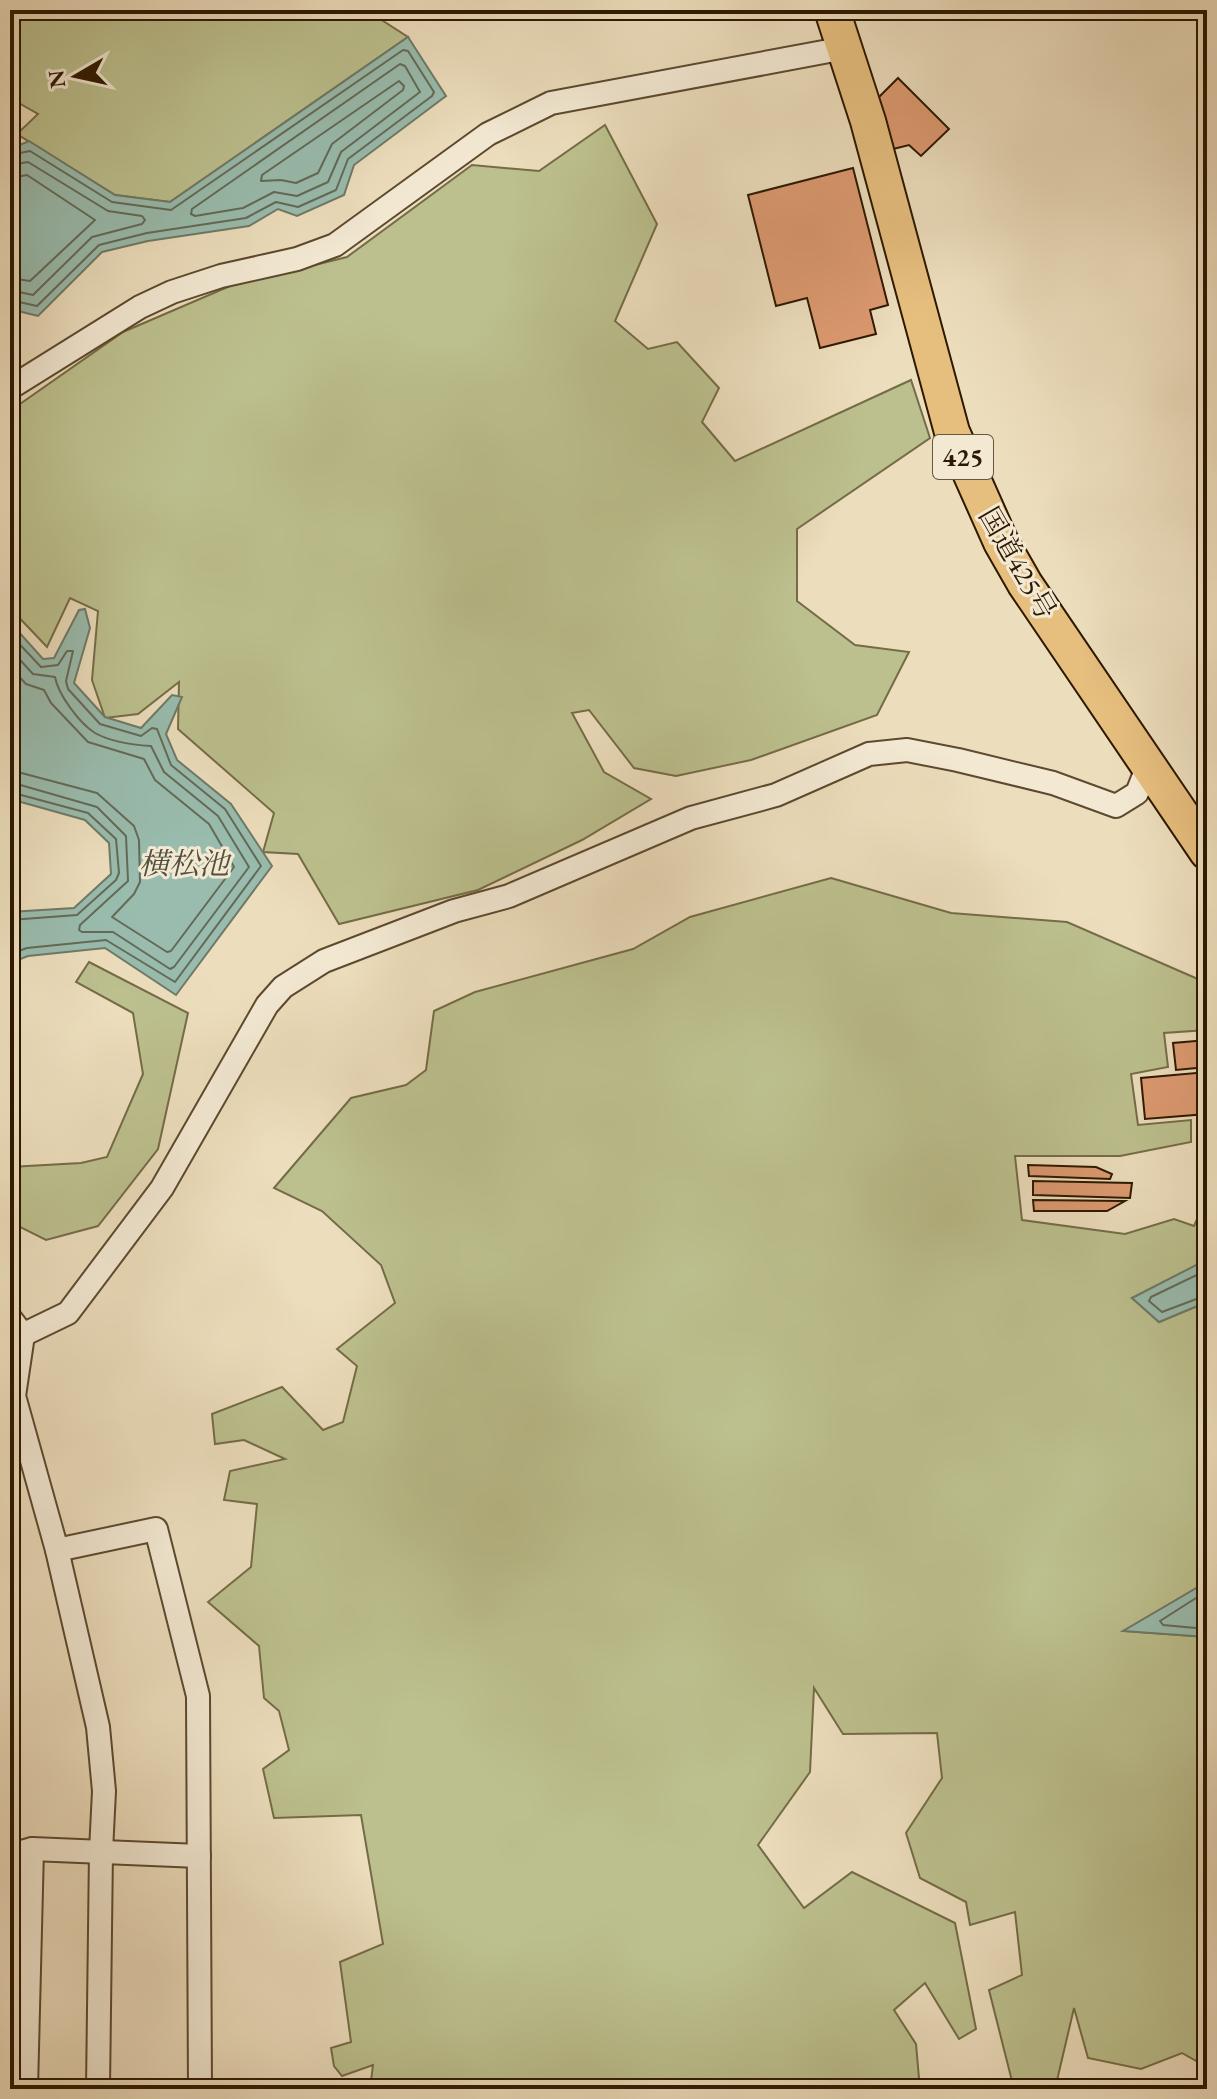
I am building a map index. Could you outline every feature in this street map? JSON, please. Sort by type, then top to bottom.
[{"type":"highway","name":"国道425号","points":[[832,10],[892,204],[952,432],[1001,542],[1025,584],[1207,852]]},
{"type":"street","points":[[10,388],[140,307],[172,292],[221,276],[297,259],[335,245],[488,134],[538,108],[845,48]]},
{"type":"street","points":[[98,2089],[104,1791],[98,1727],[57,1550],[14,1396],[14,1332],[68,1313],[162,1188],[267,1005],[283,987],[324,961],[454,911],[509,896],[691,818],[776,795],[869,754],[907,750],[958,760],[1053,783],[1116,806],[1137,793],[1149,763]]},
{"type":"street","points":[[57,1550],[156,1529],[198,1696],[200,2089]]},
{"type":"street","points":[[26,2089],[21,1852],[101,1851],[199,1856]]},
{"type":"green space","points":[[10,10],[366,10],[408,37],[170,202],[115,195],[17,134],[38,114],[10,98]]},
{"type":"green space","points":[[605,125],[657,224],[615,321],[648,349],[677,342],[719,388],[702,422],[735,461],[911,380],[930,438],[797,529],[797,601],[855,645],[909,652],[877,715],[751,760],[676,776],[634,768],[589,710],[572,713],[604,772],[651,799],[582,840],[478,890],[339,924],[298,854],[263,852],[274,813],[178,729],[179,682],[138,714],[105,718],[92,680],[98,611],[70,598],[47,647],[10,608],[10,411],[123,332],[230,286],[347,257],[472,165],[539,171]]},
{"type":"green space","points":[[831,878],[951,913],[1067,922],[1207,983],[1207,1030],[1164,1033],[1168,1067],[1131,1074],[1138,1125],[1191,1120],[1191,1142],[1120,1156],[1015,1156],[1022,1220],[1125,1234],[1174,1219],[1194,1226],[1207,1197],[1207,1260],[1132,1298],[1159,1322],[1207,1302],[1205,1583],[1124,1631],[1207,1637],[1207,2067],[1182,2053],[1141,2069],[1088,2058],[1074,2008],[1055,2089],[1014,2089],[989,1990],[1022,1975],[1015,1912],[970,1925],[966,1902],[920,1878],[906,1833],[942,1778],[937,1733],[843,1734],[814,1688],[810,1772],[758,1845],[804,1908],[852,1872],[955,1923],[976,2029],[959,2039],[925,1983],[894,2010],[916,2044],[919,2078],[930,2089],[370,2089],[373,2065],[342,2076],[334,2066],[331,2048],[351,2042],[340,1962],[383,1944],[361,1815],[274,1818],[263,1769],[289,1750],[279,1711],[264,1698],[259,1646],[208,1602],[251,1567],[257,1504],[224,1500],[230,1471],[285,1459],[244,1440],[215,1444],[212,1414],[282,1387],[323,1430],[343,1422],[357,1366],[337,1349],[395,1303],[381,1265],[322,1211],[274,1188],[351,1098],[406,1085],[426,1070],[434,1011],[475,992],[633,949],[690,917]]},
{"type":"green space","points":[[89,962],[188,1013],[158,1149],[98,1226],[46,1240],[10,1222],[10,1167],[81,1163],[107,1157],[143,1074],[133,1013],[76,982]]},
{"type":"water","points":[[408,37],[446,96],[354,165],[344,195],[297,216],[278,209],[249,226],[148,241],[102,252],[38,316],[14,310],[10,305],[10,149],[29,141],[115,195],[170,202]]},
{"type":"water","name":"横松池","points":[[85,609],[90,628],[74,683],[105,717],[141,728],[172,695],[182,697],[166,734],[177,760],[231,804],[272,866],[176,995],[105,948],[28,956],[10,963],[10,912],[74,908],[111,874],[109,843],[85,820],[10,799],[10,622],[43,659],[54,658],[79,610]]},
{"type":"water","points":[[1204,1261],[1207,1266],[1207,1302],[1159,1322],[1132,1298]]},
{"type":"water","points":[[1207,1565],[1207,1637],[1123,1631],[1205,1583]]},
{"type":"building","points":[[898,78],[949,129],[921,156],[909,145],[885,151],[872,104]]},
{"type":"building","points":[[853,168],[888,305],[870,310],[876,334],[820,348],[807,298],[776,306],[748,195]]},
{"type":"building","points":[[1207,1040],[1207,1067],[1176,1070],[1173,1043]]},
{"type":"building","points":[[1207,1072],[1207,1114],[1145,1119],[1141,1078]]},
{"type":"building","points":[[1028,1165],[1096,1167],[1112,1174],[1110,1179],[1029,1176]]},
{"type":"building","points":[[1033,1181],[1132,1183],[1130,1198],[1033,1195]]},
{"type":"building","points":[[1033,1200],[1125,1201],[1107,1211],[1034,1211]]}]
